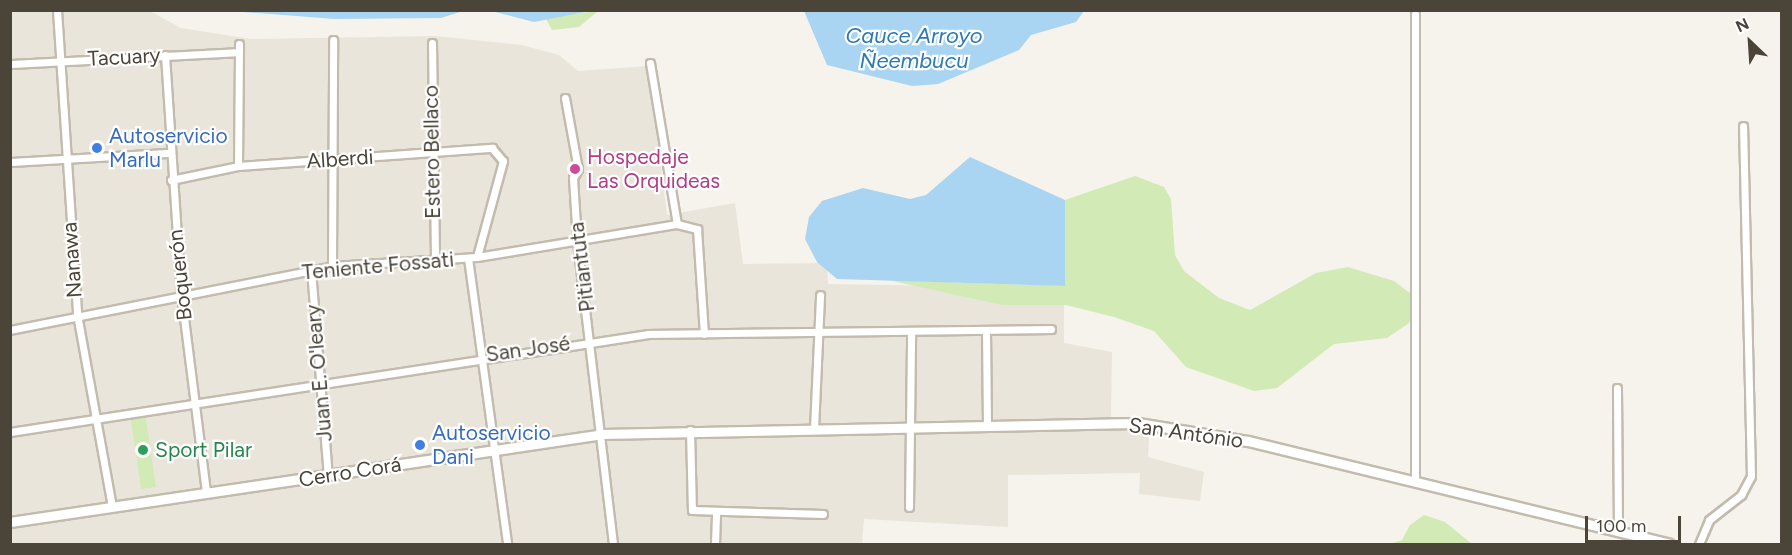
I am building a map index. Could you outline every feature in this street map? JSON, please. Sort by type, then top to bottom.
[{"type":"street","name":"Nanawa","points":[[57,10],[77,314],[112,507]]},
{"type":"street","points":[[1415,14],[1415,482]]},
{"type":"street","points":[[332,266],[333,40]]},
{"type":"street","name":"Estero Bellaco","points":[[432,43],[430,153],[435,261]]},
{"type":"street","name":"Tacuary","points":[[10,64],[165,55],[238,48],[238,166]]},
{"type":"street","name":"Boquerón","points":[[165,55],[168,153],[181,294],[206,494]]},
{"type":"street","points":[[650,63],[677,224],[697,229],[704,334]]},
{"type":"street","name":"Pitiantuta","points":[[565,98],[578,169],[573,177],[577,242],[603,434],[613,544]]},
{"type":"street","points":[[1699,544],[1709,519],[1741,495],[1751,476],[1743,126]]},
{"type":"street","name":"Alberdi","points":[[171,180],[238,166],[492,148],[503,161],[477,257]]},
{"type":"street","points":[[10,162],[168,153]]},
{"type":"street","name":"Teniente Fossati","points":[[10,330],[77,314],[332,266],[477,257],[677,224]]},
{"type":"street","points":[[468,258],[507,544]]},
{"type":"street","name":"Juan E. O'leary","points":[[311,270],[328,476]]},
{"type":"street","points":[[814,429],[820,296]]},
{"type":"street","name":"San José","points":[[10,432],[320,381],[591,341],[704,334],[1051,330]]},
{"type":"street","points":[[986,331],[987,424]]},
{"type":"street","points":[[909,507],[911,332]]},
{"type":"street","points":[[1617,388],[1618,531]]},
{"type":"street","name":"San António","points":[[690,430],[987,424],[1162,425],[1415,482],[1670,544]]},
{"type":"street","points":[[690,430],[688,505],[716,512],[823,514]]},
{"type":"street","name":"Cerro Corá","points":[[10,522],[603,434],[690,430]]},
{"type":"street","points":[[716,512],[716,544]]},
{"type":"shaded area","points":[[10,11],[150,11],[181,28],[251,39],[435,36],[522,45],[559,55],[578,71],[648,66],[667,215],[735,203],[743,264],[827,263],[828,284],[1064,288],[1064,343],[1112,352],[1111,420],[1150,422],[1148,457],[1204,472],[1200,501],[1139,494],[1140,473],[1008,475],[1008,527],[864,519],[862,544],[11,544]]},
{"type":"green space","points":[[598,11],[579,27],[552,30],[545,17]]},
{"type":"green space","points":[[1135,176],[1164,187],[1171,199],[1175,255],[1184,271],[1219,298],[1250,310],[1316,273],[1348,267],[1394,281],[1410,293],[1415,308],[1409,323],[1387,338],[1334,344],[1277,388],[1254,391],[1186,367],[1154,331],[1114,317],[1066,305],[1002,305],[888,280],[1065,286],[1065,200]]},
{"type":"green space","name":"Sport Pilar","points":[[145,412],[156,487],[141,489],[130,414]]},
{"type":"green space","points":[[1424,515],[1445,522],[1472,544],[1390,544],[1402,540],[1410,525]]},
{"type":"water","points":[[463,10],[441,18],[335,19],[230,11]]},
{"type":"water","name":"Cauce Arroyo Ñeembucu","points":[[804,10],[1084,11],[1076,22],[1031,35],[1019,50],[938,84],[912,86],[827,65]]},
{"type":"water","points":[[491,11],[590,11],[534,22]]},
{"type":"water","points":[[970,157],[1065,200],[1065,286],[837,279],[817,262],[805,239],[809,217],[822,201],[863,188],[910,199],[926,195]]},
{"type":"place","name":"Autoservicio Marlu","points":[[97,148]]},
{"type":"place","name":"Hospedaje Las Orquideas","points":[[575,169]]},
{"type":"place","name":"Autoservicio Dani","points":[[420,445]]},
{"type":"place","name":"Sport Pilar","points":[[143,450]]}]
